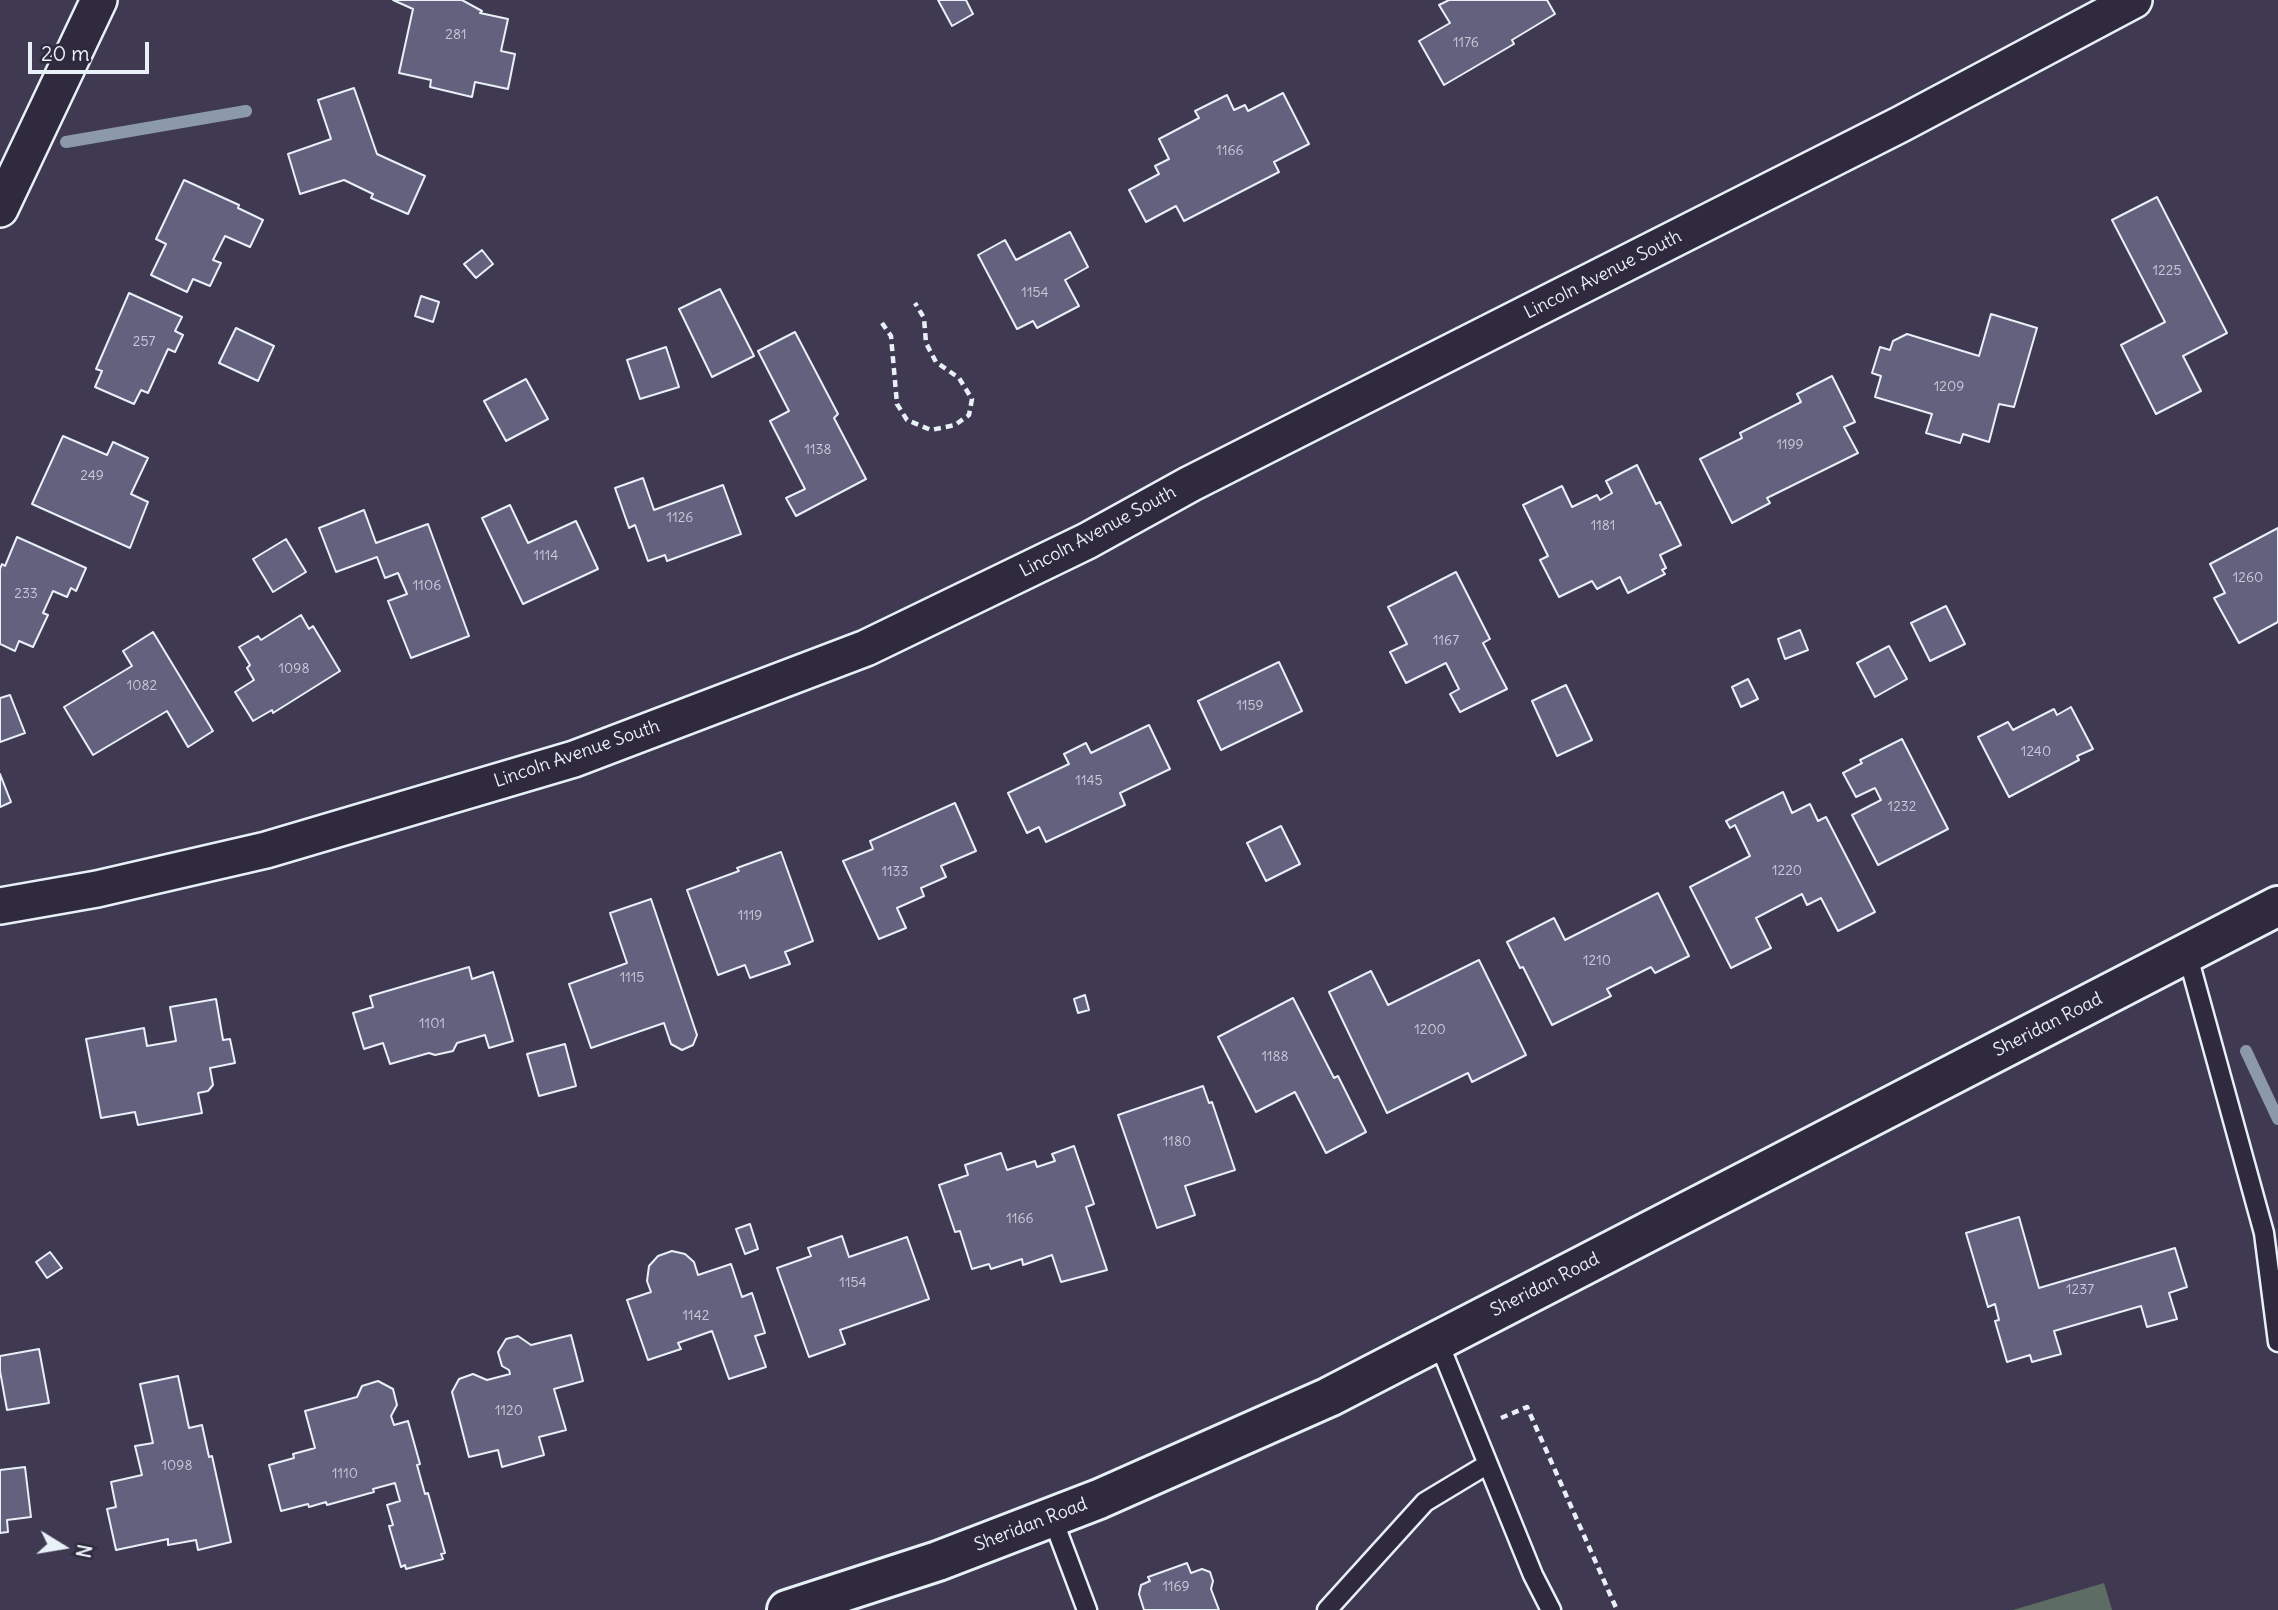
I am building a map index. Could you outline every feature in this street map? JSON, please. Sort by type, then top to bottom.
[{"type":"street","points":[[0,209],[99,0]]},
{"type":"street","name":"Lincoln Avenue South","points":[[0,906],[97,889],[266,850],[547,767],[866,648],[1087,541],[1190,484],[1901,124],[2134,0]]},
{"type":"street","name":"Sheridan Road","points":[[788,1610],[938,1561],[1099,1499],[1329,1397],[2278,906]]},
{"type":"lane","points":[[2187,953],[2264,1233],[2278,1342]]},
{"type":"lane","points":[[1437,1341],[1533,1575],[1551,1610]]},
{"type":"lane","points":[[1327,1610],[1425,1502],[1488,1464]]},
{"type":"lane","points":[[1052,1517],[1087,1610]]},
{"type":"path","points":[[882,323],[891,336],[897,404],[907,420],[931,430],[955,425],[969,415],[972,399],[959,378],[936,362],[926,343],[923,318],[915,303]]},
{"type":"path","points":[[1494,1421],[1527,1408],[1617,1610]]},
{"type":"green space","points":[[2104,1583],[2112,1610],[2013,1610]]},
{"type":"building","points":[[393,0],[462,0],[482,11],[480,13],[508,19],[501,51],[515,54],[508,89],[475,82],[472,97],[430,87],[431,80],[399,73],[413,9]]},
{"type":"building","points":[[938,0],[966,0],[973,14],[952,26]]},
{"type":"building","points":[[1449,0],[1547,0],[1555,14],[1512,40],[1514,44],[1444,85],[1419,41],[1450,23],[1439,5]]},
{"type":"building","points":[[354,88],[377,154],[425,176],[408,214],[371,198],[373,194],[344,180],[300,194],[288,154],[331,139],[318,100]]},
{"type":"building","points":[[1283,93],[1309,144],[1274,162],[1279,172],[1184,221],[1176,206],[1146,222],[1129,190],[1159,174],[1155,166],[1169,159],[1159,139],[1199,118],[1195,111],[1227,95],[1234,110],[1245,105],[1248,111]]},
{"type":"building","points":[[184,180],[239,205],[238,208],[263,220],[250,247],[225,236],[213,260],[221,263],[210,286],[193,279],[187,292],[151,275],[166,244],[156,239]]},
{"type":"building","points":[[2157,197],[2227,333],[2183,356],[2201,391],[2156,414],[2121,345],[2165,322],[2112,220]]},
{"type":"building","points":[[1070,232],[1088,267],[1065,280],[1079,306],[1037,328],[1033,321],[1017,329],[978,255],[1005,240],[1016,260]]},
{"type":"building","points":[[482,250],[493,264],[476,278],[464,264]]},
{"type":"building","points":[[720,289],[754,356],[712,377],[679,309]]},
{"type":"building","points":[[129,293],[182,317],[175,331],[183,335],[175,352],[168,349],[148,393],[141,390],[134,404],[95,387],[102,371],[96,369]]},
{"type":"building","points":[[421,296],[439,302],[433,322],[415,316]]},
{"type":"building","points":[[1991,314],[2037,328],[2014,407],[1999,404],[1989,442],[1963,434],[1960,443],[1926,433],[1932,414],[1875,397],[1881,376],[1872,373],[1880,347],[1890,350],[1893,341],[1907,334],[1979,356]]},
{"type":"building","points":[[236,328],[274,346],[258,381],[219,363]]},
{"type":"building","points":[[795,332],[838,414],[834,418],[866,479],[796,516],[786,498],[805,489],[770,421],[789,411],[758,351]]},
{"type":"building","points":[[666,347],[679,387],[640,399],[627,360]]},
{"type":"building","points":[[1832,376],[1855,422],[1844,427],[1858,453],[1767,498],[1770,503],[1732,523],[1700,459],[1742,438],[1740,433],[1801,402],[1797,394]]},
{"type":"building","points":[[526,379],[548,419],[506,441],[484,401]]},
{"type":"building","points":[[63,436],[107,455],[113,442],[148,458],[131,494],[148,502],[130,548],[32,504]]},
{"type":"building","points":[[1637,465],[1656,504],[1660,502],[1681,545],[1660,555],[1666,568],[1662,570],[1665,574],[1628,593],[1620,577],[1597,589],[1592,581],[1559,597],[1540,560],[1548,556],[1523,505],[1562,486],[1572,507],[1597,495],[1600,500],[1612,493],[1606,481]]},
{"type":"building","points":[[643,478],[654,510],[723,485],[741,534],[667,561],[665,555],[648,561],[635,525],[629,528],[615,488]]},
{"type":"building","points":[[510,505],[528,543],[576,521],[598,569],[523,604],[482,518]]},
{"type":"building","points":[[364,510],[376,543],[428,524],[469,636],[411,658],[388,601],[407,594],[398,573],[385,578],[377,557],[336,572],[319,528]]},
{"type":"building","points":[[2278,528],[2278,622],[2239,643],[2214,598],[2225,593],[2210,564]]},
{"type":"building","points":[[17,537],[86,568],[76,591],[71,588],[67,597],[53,591],[43,613],[48,615],[33,647],[19,641],[15,651],[0,644],[0,569],[2,564],[5,566]]},
{"type":"building","points":[[286,539],[306,572],[273,592],[253,559]]},
{"type":"building","points":[[1456,572],[1490,639],[1483,643],[1507,689],[1460,712],[1450,694],[1459,689],[1446,663],[1406,683],[1390,652],[1407,644],[1388,607]]},
{"type":"building","points":[[1946,606],[1965,644],[1930,661],[1911,623]]},
{"type":"building","points":[[301,615],[309,629],[313,626],[340,671],[273,713],[272,710],[253,721],[235,692],[254,680],[247,668],[250,665],[239,647],[258,636],[261,640]]},
{"type":"building","points":[[1800,630],[1808,650],[1785,659],[1778,639]]},
{"type":"building","points":[[153,632],[213,731],[188,747],[167,711],[93,755],[64,707],[132,666],[123,651]]},
{"type":"building","points":[[1889,646],[1907,679],[1875,697],[1857,663]]},
{"type":"building","points":[[1279,662],[1302,711],[1221,750],[1198,701]]},
{"type":"building","points":[[1748,679],[1758,699],[1741,707],[1732,687]]},
{"type":"building","points":[[1566,685],[1592,740],[1557,756],[1532,701]]},
{"type":"building","points":[[10,695],[25,733],[0,742],[0,698]]},
{"type":"building","points":[[2071,707],[2093,749],[2077,756],[2079,760],[2009,797],[1978,737],[2008,722],[2013,730],[2054,709],[2057,715]]},
{"type":"building","points":[[1149,725],[1170,769],[1120,793],[1125,805],[1046,842],[1039,827],[1027,833],[1008,793],[1069,764],[1064,754],[1086,743],[1091,753]]},
{"type":"building","points":[[1902,739],[1948,829],[1878,865],[1852,815],[1881,800],[1875,788],[1856,797],[1843,773],[1862,763],[1860,760]]},
{"type":"building","points":[[0,774],[11,802],[0,807]]},
{"type":"building","points":[[1783,792],[1792,813],[1810,804],[1818,821],[1826,817],[1875,912],[1838,931],[1821,898],[1807,905],[1802,894],[1756,918],[1771,948],[1731,968],[1690,887],[1750,856],[1735,825],[1730,828],[1726,821]]},
{"type":"building","points":[[955,803],[976,851],[941,866],[946,877],[921,888],[924,896],[897,908],[906,928],[879,939],[843,861],[873,849],[870,841]]},
{"type":"building","points":[[1281,826],[1300,864],[1266,881],[1247,843]]},
{"type":"building","points":[[781,852],[813,941],[785,952],[790,964],[750,978],[745,965],[718,975],[687,890]]},
{"type":"building","points":[[1658,893],[1689,956],[1655,973],[1651,967],[1607,989],[1611,996],[1552,1025],[1523,967],[1520,968],[1507,942],[1554,918],[1565,940]]},
{"type":"building","points":[[651,899],[697,1035],[693,1045],[682,1050],[671,1044],[664,1023],[591,1048],[569,984],[627,963],[610,913]]},
{"type":"building","points":[[1479,960],[1526,1055],[1472,1082],[1468,1073],[1387,1113],[1329,992],[1371,971],[1388,1005]]},
{"type":"building","points":[[469,967],[472,979],[493,972],[513,1041],[489,1048],[485,1035],[457,1043],[453,1051],[435,1055],[429,1053],[390,1064],[383,1043],[364,1049],[353,1013],[373,1007],[370,996]]},
{"type":"building","points":[[1085,995],[1089,1010],[1078,1013],[1074,999]]},
{"type":"building","points":[[1293,998],[1334,1078],[1338,1076],[1366,1132],[1326,1153],[1295,1092],[1256,1112],[1218,1037]]},
{"type":"building","points":[[216,999],[223,1040],[230,1039],[235,1063],[210,1068],[213,1085],[208,1091],[198,1093],[202,1113],[138,1125],[135,1112],[101,1118],[86,1039],[144,1028],[147,1046],[176,1041],[170,1007]]},
{"type":"building","points":[[565,1044],[576,1086],[539,1096],[527,1054]]},
{"type":"building","points":[[1203,1086],[1209,1103],[1212,1102],[1235,1170],[1185,1186],[1195,1215],[1157,1228],[1118,1115]]},
{"type":"building","points":[[1074,1146],[1094,1204],[1086,1207],[1107,1270],[1061,1282],[1052,1255],[1023,1265],[1022,1259],[991,1269],[989,1264],[972,1269],[960,1231],[955,1232],[939,1185],[968,1175],[965,1165],[1001,1153],[1007,1170],[1035,1161],[1037,1167],[1055,1161],[1052,1154]]},
{"type":"building","points":[[2019,1217],[2039,1288],[2175,1248],[2187,1287],[2169,1293],[2177,1319],[2147,1327],[2141,1306],[2054,1331],[2061,1354],[2032,1362],[2030,1355],[2007,1362],[1995,1321],[1999,1320],[1995,1304],[1988,1307],[1966,1233]]},
{"type":"building","points":[[750,1224],[758,1249],[745,1254],[736,1229]]},
{"type":"building","points":[[842,1236],[849,1257],[907,1237],[929,1299],[840,1330],[845,1344],[809,1357],[777,1268],[811,1256],[808,1248]]},
{"type":"building","points":[[672,1251],[685,1254],[694,1262],[698,1275],[731,1264],[742,1297],[752,1293],[765,1333],[755,1336],[766,1367],[729,1379],[712,1331],[678,1343],[681,1349],[648,1360],[627,1300],[651,1292],[647,1281],[649,1266],[658,1256]]},
{"type":"building","points":[[50,1252],[62,1268],[47,1278],[36,1262]]},
{"type":"building","points":[[571,1335],[583,1381],[554,1389],[566,1430],[539,1437],[544,1455],[502,1467],[498,1450],[469,1457],[452,1392],[459,1379],[473,1374],[487,1380],[510,1374],[509,1370],[502,1366],[498,1352],[506,1339],[518,1336],[531,1345]]},
{"type":"building","points":[[39,1349],[49,1403],[7,1410],[0,1356]]},
{"type":"building","points":[[178,1376],[189,1428],[202,1425],[209,1457],[212,1456],[231,1542],[198,1550],[196,1540],[168,1545],[168,1539],[116,1550],[107,1509],[116,1507],[111,1482],[142,1475],[135,1446],[153,1443],[140,1384]]},
{"type":"building","points":[[378,1381],[393,1389],[397,1405],[391,1416],[394,1425],[408,1421],[425,1494],[428,1493],[445,1553],[441,1554],[443,1559],[406,1569],[405,1565],[401,1567],[389,1526],[393,1525],[387,1505],[400,1501],[395,1483],[327,1505],[326,1502],[309,1507],[308,1504],[281,1511],[269,1465],[294,1458],[293,1454],[315,1448],[305,1411],[357,1397],[362,1386]]},
{"type":"building","points":[[25,1467],[31,1517],[7,1520],[8,1532],[0,1533],[0,1470]]},
{"type":"building","points":[[1187,1563],[1191,1573],[1202,1569],[1210,1572],[1213,1581],[1211,1589],[1219,1610],[1144,1610],[1139,1594],[1141,1585],[1150,1581],[1148,1577]]},
{"type":"waterway","points":[[66,142],[246,111]]},
{"type":"waterway","points":[[2246,1051],[2278,1119]]}]
